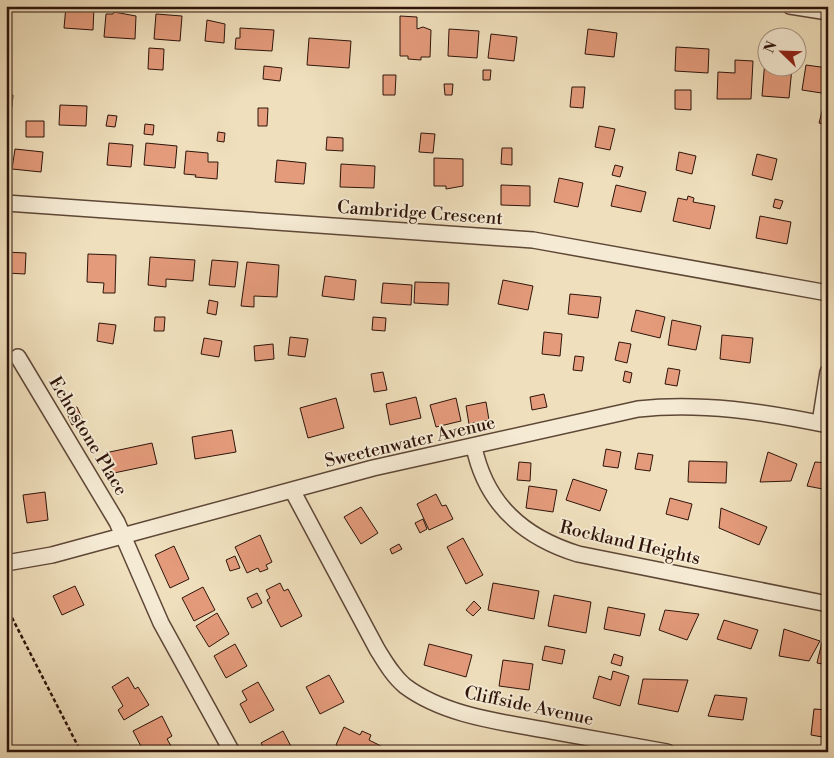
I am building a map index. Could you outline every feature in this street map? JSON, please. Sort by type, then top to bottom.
[{"type":"street","points":[[790,6],[828,12]]},
{"type":"street","name":"Cambridge Crescent","points":[[6,203],[533,240],[828,293]]},
{"type":"street","name":"Echostone Place","points":[[18,358],[124,536],[160,623],[232,752]]},
{"type":"street","points":[[824,424],[828,372]]},
{"type":"street","name":"Sweetenwater Avenue","points":[[6,563],[52,555],[373,468],[638,409],[710,407],[824,424]]},
{"type":"street","name":"Rockland Heights","points":[[474,447],[478,469],[494,497],[507,514],[524,530],[558,548],[578,554],[828,604]]},
{"type":"street","name":"Cliffside Avenue","points":[[292,490],[377,650],[389,669],[404,685],[423,697],[446,707],[499,722],[667,752]]},
{"type":"path","points":[[6,606],[80,752]]},
{"type":"building","points":[[66,6],[94,7],[93,30],[64,28]]},
{"type":"building","points":[[114,12],[136,16],[135,39],[104,37],[106,14],[113,14]]},
{"type":"building","points":[[156,14],[182,16],[180,41],[154,39]]},
{"type":"building","points":[[400,16],[417,17],[417,29],[423,27],[431,30],[430,57],[421,57],[421,60],[400,56]]},
{"type":"building","points":[[207,20],[225,24],[224,43],[205,41]]},
{"type":"building","points":[[240,28],[274,30],[272,51],[235,49],[236,38],[240,38]]},
{"type":"building","points":[[449,29],[479,31],[477,58],[448,56]]},
{"type":"building","points":[[588,29],[617,33],[614,57],[585,54]]},
{"type":"building","points":[[491,34],[517,37],[514,61],[488,58]]},
{"type":"building","points":[[309,38],[351,41],[349,68],[307,65]]},
{"type":"building","points":[[676,47],[709,49],[708,73],[675,71]]},
{"type":"building","points":[[149,48],[164,49],[163,70],[148,69]]},
{"type":"building","points":[[735,60],[753,61],[751,99],[717,99],[718,72],[735,73]]},
{"type":"building","points":[[806,65],[828,68],[828,94],[802,90],[804,78],[806,78]]},
{"type":"building","points":[[264,66],[282,68],[280,81],[263,79]]},
{"type":"building","points":[[483,70],[491,70],[490,80],[483,80]]},
{"type":"building","points":[[383,75],[396,75],[395,95],[383,95]]},
{"type":"building","points":[[764,78],[791,78],[789,98],[762,96]]},
{"type":"building","points":[[444,84],[453,84],[452,95],[445,95]]},
{"type":"building","points":[[572,87],[585,87],[583,108],[570,107]]},
{"type":"building","points":[[675,90],[691,90],[691,110],[675,109]]},
{"type":"building","points":[[6,95],[13,95],[12,107],[6,106]]},
{"type":"building","points":[[60,105],[87,106],[86,126],[59,125]]},
{"type":"building","points":[[258,108],[268,108],[267,126],[258,126]]},
{"type":"building","points":[[823,108],[828,110],[828,125],[819,123]]},
{"type":"building","points":[[108,115],[117,116],[115,127],[106,126]]},
{"type":"building","points":[[26,121],[44,121],[44,137],[26,137]]},
{"type":"building","points":[[145,124],[154,125],[153,135],[144,134]]},
{"type":"building","points":[[599,126],[615,129],[610,150],[595,147]]},
{"type":"building","points":[[218,132],[225,133],[224,142],[217,141]]},
{"type":"building","points":[[421,133],[435,134],[433,153],[419,152]]},
{"type":"building","points":[[327,137],[343,138],[343,151],[326,150]]},
{"type":"building","points":[[109,143],[133,145],[131,167],[107,165]]},
{"type":"building","points":[[146,143],[177,146],[175,168],[144,165]]},
{"type":"building","points":[[502,148],[512,148],[512,165],[501,164]]},
{"type":"building","points":[[15,149],[43,152],[41,172],[12,169]]},
{"type":"building","points":[[186,151],[208,153],[208,162],[218,162],[217,179],[184,174]]},
{"type":"building","points":[[679,152],[696,156],[692,174],[676,170]]},
{"type":"building","points":[[757,154],[777,159],[772,180],[752,175]]},
{"type":"building","points":[[434,158],[463,159],[463,186],[446,189],[446,186],[434,186]]},
{"type":"building","points":[[277,160],[306,163],[304,184],[275,182]]},
{"type":"building","points":[[341,164],[375,166],[374,188],[340,187]]},
{"type":"building","points":[[615,165],[623,167],[620,177],[612,175]]},
{"type":"building","points":[[559,178],[583,183],[578,207],[554,202]]},
{"type":"building","points":[[501,185],[530,186],[530,206],[501,205]]},
{"type":"building","points":[[616,185],[646,192],[641,212],[611,206]]},
{"type":"building","points":[[688,196],[694,198],[693,202],[715,206],[710,229],[673,221],[678,198],[687,200]]},
{"type":"building","points":[[775,199],[783,201],[780,209],[773,207]]},
{"type":"building","points":[[760,216],[791,222],[787,244],[756,238]]},
{"type":"building","points":[[6,252],[26,253],[25,274],[6,273]]},
{"type":"building","points":[[88,254],[116,255],[115,293],[103,293],[104,283],[87,282]]},
{"type":"building","points":[[150,257],[195,260],[193,281],[166,279],[166,287],[148,285]]},
{"type":"building","points":[[212,260],[238,262],[235,287],[209,285]]},
{"type":"building","points":[[247,262],[279,265],[277,297],[254,296],[254,307],[241,306]]},
{"type":"building","points":[[325,276],[356,280],[354,300],[322,296]]},
{"type":"building","points":[[503,280],[533,286],[528,310],[498,304]]},
{"type":"building","points":[[415,282],[449,283],[448,305],[414,303]]},
{"type":"building","points":[[383,283],[412,285],[411,305],[381,303]]},
{"type":"building","points":[[570,294],[601,297],[598,318],[568,314]]},
{"type":"building","points":[[209,300],[218,302],[216,315],[207,313]]},
{"type":"building","points":[[636,310],[665,317],[660,338],[631,331]]},
{"type":"building","points":[[155,317],[165,317],[164,331],[154,331]]},
{"type":"building","points":[[373,317],[386,318],[385,331],[372,330]]},
{"type":"building","points":[[672,320],[701,326],[696,350],[668,345]]},
{"type":"building","points":[[99,323],[116,325],[113,344],[97,341]]},
{"type":"building","points":[[544,332],[562,334],[560,356],[542,354]]},
{"type":"building","points":[[722,335],[753,338],[750,363],[720,359]]},
{"type":"building","points":[[290,337],[308,339],[305,357],[288,355]]},
{"type":"building","points":[[204,338],[222,341],[219,357],[201,354]]},
{"type":"building","points":[[619,342],[631,344],[627,363],[615,360]]},
{"type":"building","points":[[273,344],[274,359],[255,361],[254,346]]},
{"type":"building","points":[[575,356],[584,357],[582,371],[573,370]]},
{"type":"building","points":[[668,368],[680,370],[677,386],[665,384]]},
{"type":"building","points":[[625,371],[632,373],[630,383],[623,381]]},
{"type":"building","points":[[383,372],[387,390],[374,392],[371,374]]},
{"type":"building","points":[[544,394],[547,407],[532,410],[530,397]]},
{"type":"building","points":[[416,397],[421,418],[390,425],[386,404]]},
{"type":"building","points":[[336,398],[344,428],[308,438],[300,408]]},
{"type":"building","points":[[456,398],[461,421],[436,427],[430,405]]},
{"type":"building","points":[[486,402],[489,420],[469,424],[466,406]]},
{"type":"building","points":[[77,407],[83,420],[72,425],[66,411]]},
{"type":"building","points":[[232,430],[236,452],[195,459],[192,437]]},
{"type":"building","points":[[152,443],[157,464],[109,474],[105,453]]},
{"type":"building","points":[[606,449],[621,452],[618,468],[603,466]]},
{"type":"building","points":[[768,452],[797,464],[791,481],[760,482]]},
{"type":"building","points":[[638,453],[653,455],[650,471],[635,469]]},
{"type":"building","points":[[689,461],[727,462],[726,483],[688,482]]},
{"type":"building","points":[[519,462],[531,463],[530,481],[517,480]]},
{"type":"building","points":[[815,462],[828,463],[828,490],[807,486]]},
{"type":"building","points":[[573,479],[607,490],[600,511],[566,500]]},
{"type":"building","points":[[529,486],[557,490],[553,512],[526,508]]},
{"type":"building","points":[[45,492],[48,520],[27,523],[23,495]]},
{"type":"building","points":[[436,494],[442,506],[446,505],[453,519],[429,530],[417,504]]},
{"type":"building","points":[[670,498],[692,504],[688,520],[666,514]]},
{"type":"building","points":[[361,507],[378,533],[361,544],[344,517]]},
{"type":"building","points":[[721,508],[767,527],[759,545],[719,528]]},
{"type":"building","points":[[423,519],[427,529],[420,533],[415,523]]},
{"type":"building","points":[[260,535],[272,562],[266,565],[268,569],[260,572],[258,568],[247,573],[235,547]]},
{"type":"building","points":[[463,538],[483,575],[466,584],[447,547]]},
{"type":"building","points":[[399,544],[402,549],[392,554],[390,549]]},
{"type":"building","points":[[174,546],[189,579],[170,588],[155,555]]},
{"type":"building","points":[[235,556],[240,568],[230,571],[226,560]]},
{"type":"building","points":[[280,583],[284,591],[288,589],[302,616],[281,627],[267,600],[270,598],[266,590]]},
{"type":"building","points":[[493,583],[539,591],[534,619],[488,610]]},
{"type":"building","points":[[75,586],[84,605],[62,615],[53,596]]},
{"type":"building","points":[[203,587],[215,610],[194,621],[182,598]]},
{"type":"building","points":[[257,593],[262,603],[252,608],[247,598]]},
{"type":"building","points":[[554,595],[591,602],[586,633],[548,626]]},
{"type":"building","points":[[474,601],[481,608],[473,616],[466,610]]},
{"type":"building","points":[[608,607],[645,614],[640,636],[604,629]]},
{"type":"building","points":[[665,610],[699,614],[687,640],[659,630]]},
{"type":"building","points":[[217,613],[229,634],[209,647],[196,626]]},
{"type":"building","points":[[724,620],[758,630],[751,649],[717,639]]},
{"type":"building","points":[[784,629],[820,641],[809,661],[779,656]]},
{"type":"building","points":[[822,642],[828,643],[828,665],[817,663]]},
{"type":"building","points":[[235,644],[247,666],[226,678],[214,656]]},
{"type":"building","points":[[429,644],[472,655],[466,677],[424,665]]},
{"type":"building","points":[[545,646],[565,650],[562,664],[542,660]]},
{"type":"building","points":[[614,654],[623,657],[621,666],[611,663]]},
{"type":"building","points":[[503,660],[533,664],[529,690],[499,686]]},
{"type":"building","points":[[613,671],[629,676],[620,706],[593,698],[599,676],[611,680]]},
{"type":"building","points":[[329,675],[344,702],[320,714],[306,687]]},
{"type":"building","points":[[128,677],[135,689],[138,687],[149,705],[124,720],[118,710],[123,706],[112,687]]},
{"type":"building","points":[[643,679],[688,680],[678,712],[638,704]]},
{"type":"building","points":[[258,682],[274,710],[250,723],[240,704],[247,700],[242,691]]},
{"type":"building","points":[[715,695],[747,698],[743,720],[708,716]]},
{"type":"building","points":[[814,709],[828,710],[828,738],[811,735]]},
{"type":"building","points":[[162,716],[172,736],[167,739],[171,746],[159,752],[144,752],[133,731]]},
{"type":"building","points":[[344,727],[360,735],[362,731],[371,735],[369,740],[393,752],[349,752],[336,745]]},
{"type":"building","points":[[283,731],[294,752],[266,752],[261,743]]}]
